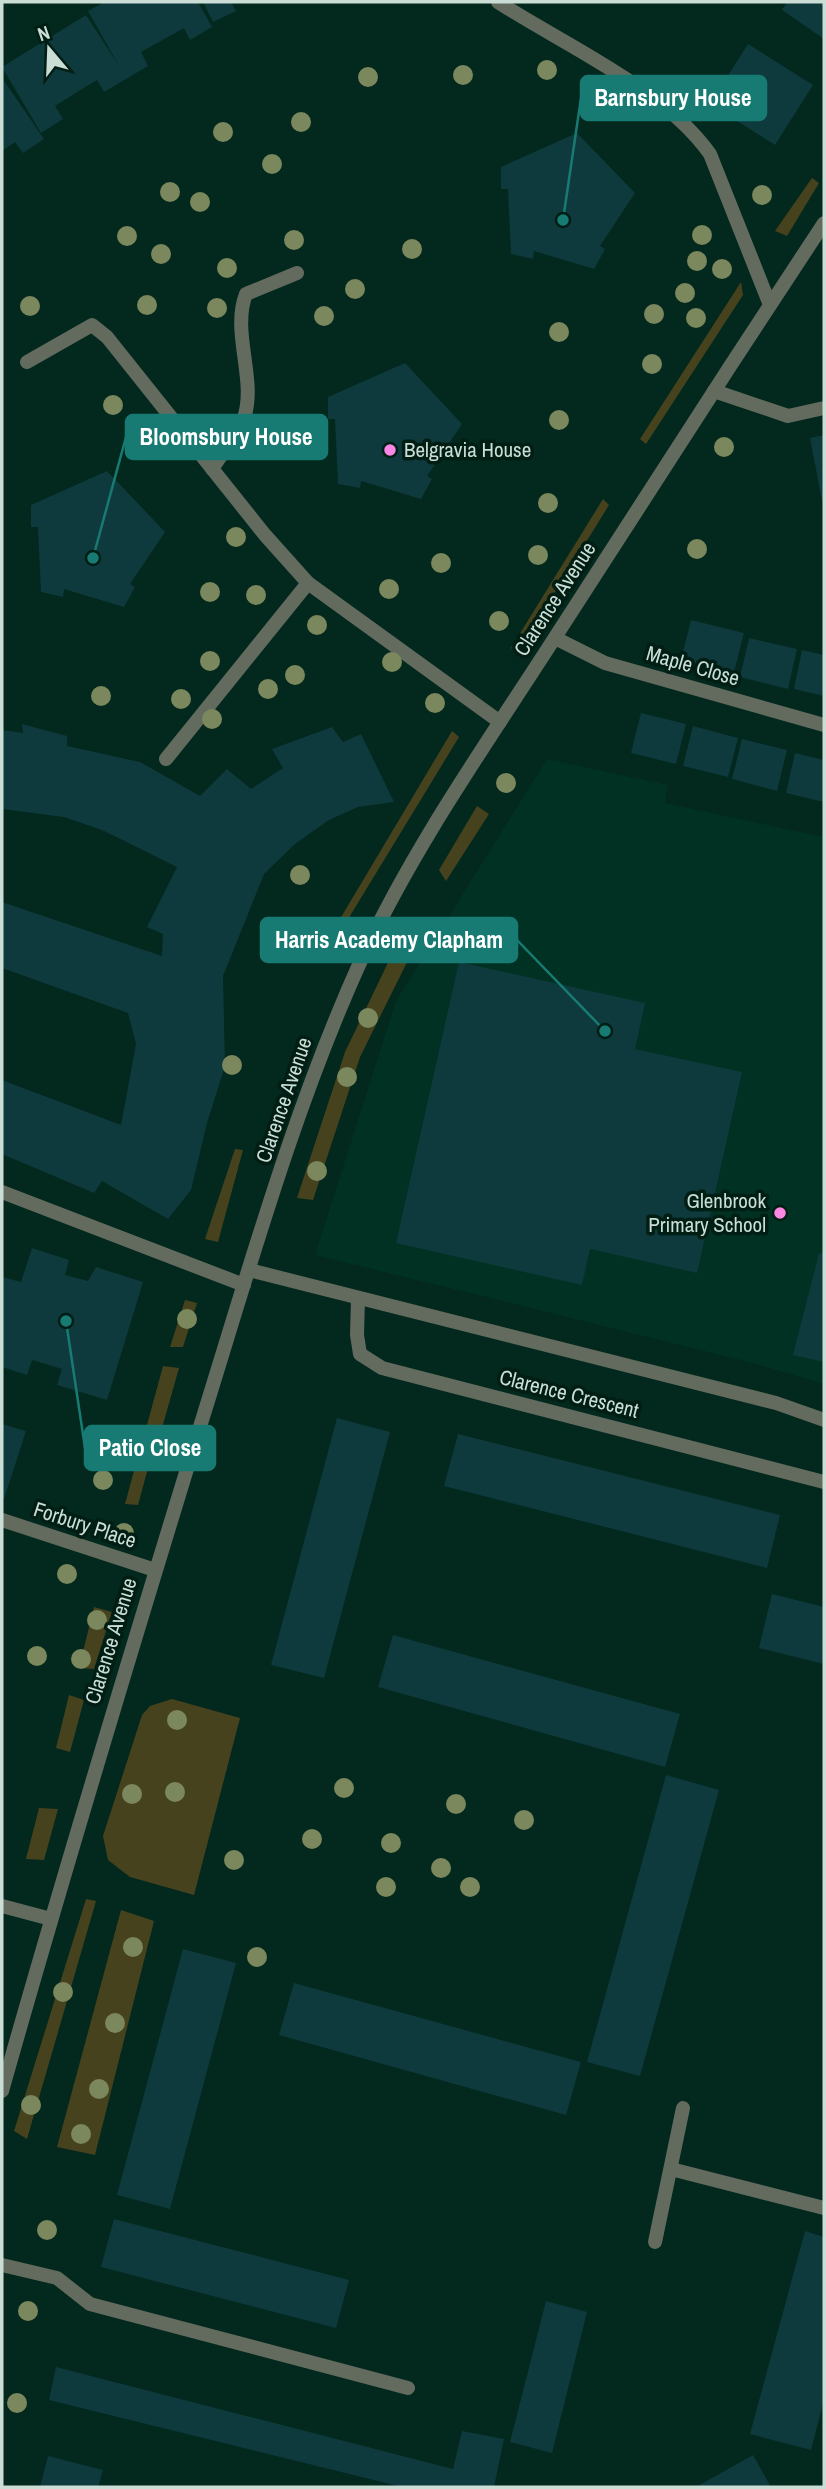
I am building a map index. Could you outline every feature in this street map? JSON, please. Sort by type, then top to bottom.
[{"type":"street","points":[[498,2],[634,85],[695,132],[710,153],[770,305]]},
{"type":"street","name":"Clarence Avenue","points":[[2,2091],[155,1570],[248,1270],[307,1094],[365,953],[415,860],[500,722],[824,223]]},
{"type":"street","points":[[212,469],[244,418],[246,387],[240,308],[246,294],[297,273]]},
{"type":"street","points":[[27,362],[92,325],[107,337],[307,583],[500,722]]},
{"type":"street","points":[[714,391],[788,416],[824,408]]},
{"type":"street","points":[[166,759],[307,583]]},
{"type":"street","name":"Maple Close","points":[[555,638],[605,663],[824,725]]},
{"type":"street","points":[[2,1192],[244,1285]]},
{"type":"street","name":"Clarence Crescent","points":[[248,1270],[776,1403],[824,1420]]},
{"type":"street","name":"Clarence Crescent","points":[[358,1298],[357,1335],[360,1354],[382,1368],[824,1482]]},
{"type":"street","name":"Forbury Place","points":[[2,1520],[155,1570]]},
{"type":"street","points":[[2,1906],[51,1919]]},
{"type":"street","points":[[655,2242],[683,2108]]},
{"type":"street","points":[[671,2169],[824,2208]]},
{"type":"street","points":[[2,2265],[57,2278],[90,2304],[408,2388]]},
{"type":"shaded area","points":[[812,178],[819,183],[787,236],[775,231]]},
{"type":"shaded area","points":[[741,282],[743,295],[646,444],[640,439]]},
{"type":"shaded area","points":[[603,499],[609,505],[517,654],[511,648]]},
{"type":"shaded area","points":[[452,731],[459,737],[342,929],[334,929]]},
{"type":"shaded area","points":[[547,759],[668,785],[665,803],[824,837],[824,1384],[753,1363],[315,1255],[396,1001]]},
{"type":"shaded area","points":[[477,806],[489,814],[446,881],[439,870]]},
{"type":"shaded area","points":[[409,919],[425,926],[360,1057],[313,1200],[297,1198],[345,1052]]},
{"type":"shaded area","points":[[235,1149],[243,1150],[218,1242],[205,1239]]},
{"type":"shaded area","points":[[185,1300],[197,1303],[183,1347],[170,1347]]},
{"type":"shaded area","points":[[163,1366],[179,1368],[162,1428],[147,1425]]},
{"type":"shaded area","points":[[141,1445],[154,1446],[138,1505],[125,1504]]},
{"type":"shaded area","points":[[94,1607],[112,1612],[94,1669],[79,1668]]},
{"type":"shaded area","points":[[69,1695],[84,1700],[70,1752],[56,1748]]},
{"type":"shaded area","points":[[172,1699],[240,1718],[194,1895],[130,1877],[108,1860],[103,1836],[142,1715],[150,1706]]},
{"type":"shaded area","points":[[39,1808],[58,1809],[44,1860],[26,1859]]},
{"type":"shaded area","points":[[86,1899],[96,1901],[27,2139],[14,2131]]},
{"type":"shaded area","points":[[121,1910],[154,1921],[95,2155],[57,2147]]},
{"type":"building","points":[[105,2],[198,2],[212,27],[190,40],[184,28],[141,52],[148,66],[104,92],[97,80],[74,94],[55,106],[63,119],[41,133],[2,67],[86,15],[119,66],[88,11]]},
{"type":"building","points":[[203,2],[231,2],[236,11],[213,22]]},
{"type":"building","points":[[787,2],[824,2],[824,39],[782,10]]},
{"type":"building","points":[[748,44],[813,85],[775,145],[710,104]]},
{"type":"building","points":[[2,78],[44,139],[23,153],[15,142],[2,151]]},
{"type":"building","points":[[577,133],[635,193],[600,246],[605,249],[594,269],[534,251],[533,259],[511,254],[508,189],[501,189],[501,167]]},
{"type":"building","name":"Belgravia House","points":[[405,363],[462,424],[427,476],[432,479],[421,499],[361,481],[360,488],[338,484],[335,419],[328,419],[328,397]]},
{"type":"building","points":[[824,435],[824,506],[823,506],[810,438]]},
{"type":"building","points":[[107,471],[165,532],[130,584],[135,587],[124,607],[64,589],[63,597],[41,592],[38,527],[31,527],[31,505]]},
{"type":"building","points":[[691,620],[744,633],[733,676],[680,664]]},
{"type":"building","points":[[749,638],[797,649],[788,689],[740,677]]},
{"type":"building","points":[[802,650],[824,655],[824,696],[794,689]]},
{"type":"building","points":[[641,713],[686,724],[676,764],[631,753]]},
{"type":"building","points":[[22,724],[67,736],[67,746],[140,762],[200,796],[227,769],[251,789],[283,768],[272,749],[332,727],[343,742],[361,734],[394,802],[358,807],[329,820],[295,844],[264,874],[223,976],[225,1066],[207,1123],[191,1190],[168,1219],[102,1181],[94,1193],[2,1154],[2,1080],[121,1125],[136,1044],[128,1013],[2,968],[2,902],[162,956],[163,934],[147,927],[177,867],[102,830],[64,817],[2,809],[2,730],[23,733]]},
{"type":"building","points":[[693,726],[738,738],[728,777],[683,766]]},
{"type":"building","points":[[742,739],[787,750],[777,791],[732,779]]},
{"type":"building","points":[[795,753],[824,760],[824,802],[786,793]]},
{"type":"building","points":[[459,962],[645,1003],[635,1049],[742,1072],[697,1273],[590,1249],[582,1285],[396,1243]]},
{"type":"building","points":[[32,1248],[69,1260],[65,1275],[88,1281],[96,1267],[143,1282],[107,1400],[57,1385],[62,1369],[32,1360],[27,1375],[2,1367],[2,1277],[21,1282]]},
{"type":"building","points":[[819,1253],[824,1254],[824,1362],[793,1355]]},
{"type":"building","points":[[337,1418],[390,1432],[324,1678],[271,1665]]},
{"type":"building","points":[[2,1424],[26,1431],[4,1499],[2,1498]]},
{"type":"building","points":[[458,1434],[780,1515],[767,1568],[444,1486]]},
{"type":"building","points":[[772,1594],[824,1607],[824,1664],[759,1648]]},
{"type":"building","points":[[393,1635],[680,1714],[665,1767],[378,1687]]},
{"type":"building","points":[[666,1775],[719,1790],[640,2076],[587,2062]]},
{"type":"building","points":[[183,1949],[236,1963],[170,2209],[117,2195]]},
{"type":"building","points":[[294,1983],[581,2062],[566,2115],[279,2035]]},
{"type":"building","points":[[114,2219],[349,2280],[336,2328],[101,2267]]},
{"type":"building","points":[[805,2231],[824,2237],[824,2400],[811,2450],[750,2434]]},
{"type":"building","points":[[546,2301],[587,2312],[552,2453],[510,2442]]},
{"type":"building","points":[[56,2367],[453,2469],[462,2431],[504,2439],[494,2487],[402,2487],[49,2400]]},
{"type":"building","points":[[753,2455],[771,2487],[696,2487]]},
{"type":"building","points":[[48,2456],[103,2470],[98,2487],[40,2487]]},
{"type":"place","name":"Barnsbury House","points":[[563,220]]},
{"type":"place","name":"Belgravia House","points":[[390,450]]},
{"type":"place","name":"Bloomsbury House","points":[[93,558]]},
{"type":"place","name":"Harris Academy Clapham","points":[[605,1031]]},
{"type":"place","name":"Glenbrook Primary School","points":[[780,1213]]},
{"type":"place","name":"Patio Close","points":[[66,1321]]}]
